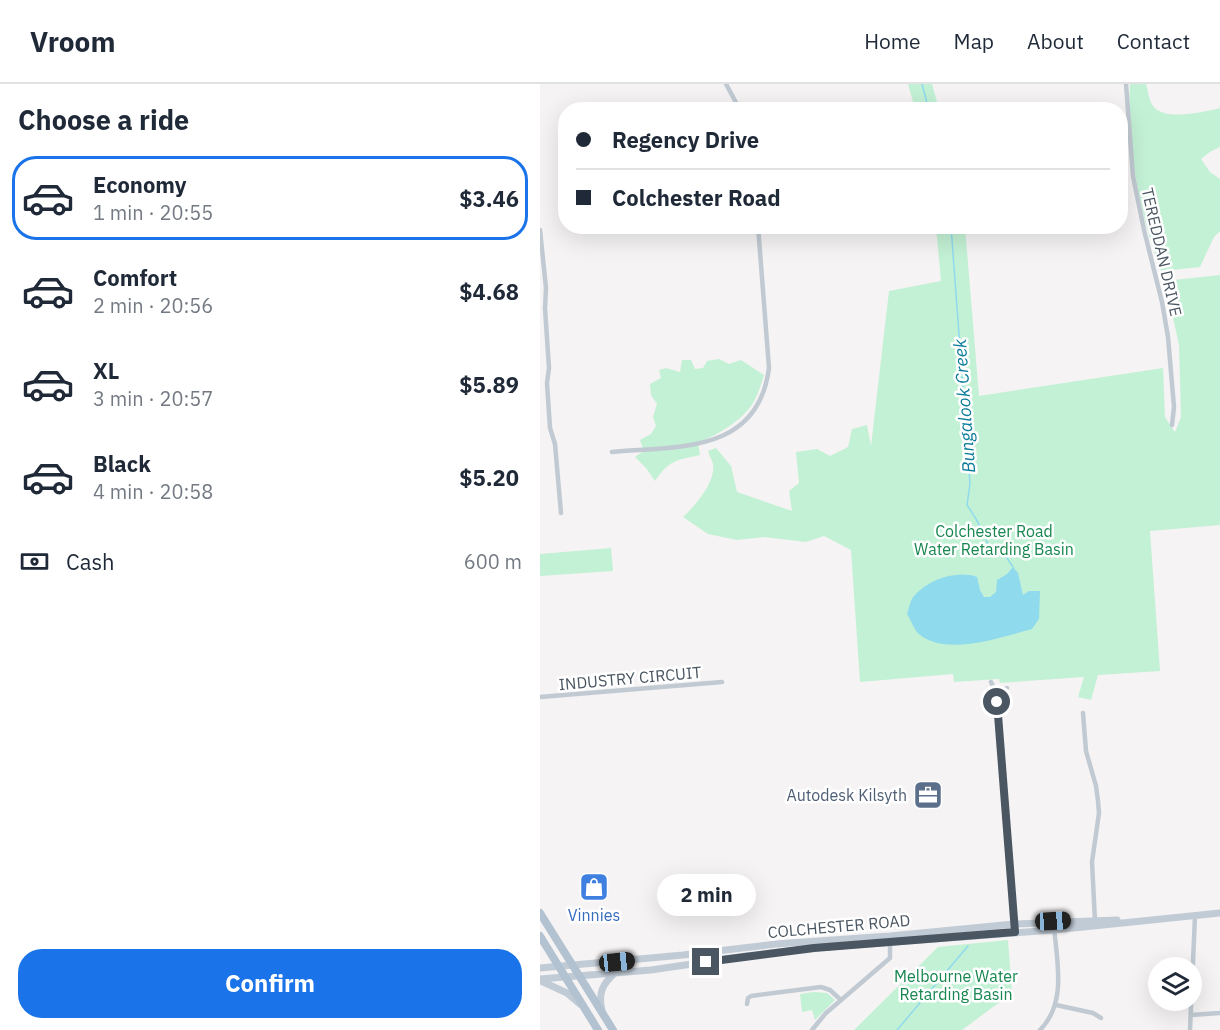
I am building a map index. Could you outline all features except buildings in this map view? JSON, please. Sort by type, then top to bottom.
[{"type":"main road","points":[[540,913],[614,1030]]},
{"type":"main road","name":"COLCHESTER ROAD","points":[[540,980],[687,965],[1014,924],[1140,920],[1220,914]]},
{"type":"main road","name":"COLCHESTER ROAD","points":[[540,968],[683,956],[776,944],[1054,930],[1096,922]]},
{"type":"main road","points":[[540,936],[598,1030]]},
{"type":"main road","points":[[540,942],[540,947]]},
{"type":"main road","points":[[603,1014],[600,997],[602,987],[616,972]]},
{"type":"main road","points":[[540,980],[567,993],[586,1011]]},
{"type":"street","points":[[726,84],[736,102]]},
{"type":"street","name":"TEREDDAN DRIVE","points":[[1126,84],[1127,102]]},
{"type":"street","name":"TEREDDAN DRIVE","points":[[1128,116],[1134,182],[1168,337],[1174,407],[1172,425]]},
{"type":"street","points":[[540,230],[546,288],[550,428],[555,444],[561,513]]},
{"type":"street","points":[[612,452],[691,445],[717,440],[749,418],[765,389],[769,368],[759,234]]},
{"type":"street","name":"INDUSTRY CIRCUIT","points":[[540,697],[722,682]]},
{"type":"street","points":[[991,682],[996,692],[1015,932]]},
{"type":"street","points":[[996,692],[1007,688]]},
{"type":"street","points":[[1083,713],[1086,751],[1096,786],[1099,813],[1092,862],[1096,922]]},
{"type":"street","points":[[1190,1030],[1195,916]]},
{"type":"street","points":[[1040,1030],[1050,1018],[1056,1005],[1058,987],[1053,921]]},
{"type":"street","points":[[812,1030],[826,1013],[890,958],[890,940]]},
{"type":"street","points":[[747,1003],[751,996],[821,987],[830,990],[841,1000]]},
{"type":"street","points":[[1056,1005],[1093,1013],[1101,1018]]},
{"type":"street","points":[[1191,1015],[1220,1013]]},
{"type":"green space","points":[[908,84],[932,84],[937,102],[913,102]]},
{"type":"green space","points":[[1130,84],[1146,84],[1152,105],[1167,114],[1205,112],[1220,108],[1220,147],[1201,159],[1210,172],[1220,179],[1220,231],[1214,237],[1200,267],[1161,271],[1147,227],[1136,179],[1130,131]]},
{"type":"green space","name":"Colchester Road Water Retarding Basin","points":[[937,234],[966,234],[979,396],[1163,368],[1165,417],[1175,432],[1181,417],[1179,345],[1165,281],[1220,275],[1220,525],[1150,531],[1160,671],[1098,675],[1091,700],[1078,697],[1084,677],[1000,683],[999,679],[954,682],[953,674],[860,682],[851,550],[824,536],[806,542],[764,537],[737,540],[708,534],[683,517],[708,486],[713,464],[708,451],[716,448],[731,466],[737,492],[792,511],[789,491],[799,483],[796,452],[817,449],[830,456],[848,447],[852,429],[867,425],[871,446],[889,291],[941,281]]},
{"type":"green space","points":[[719,359],[729,364],[741,360],[764,375],[755,400],[736,421],[720,432],[698,442],[700,455],[674,462],[655,481],[635,457],[644,451],[640,440],[651,434],[656,426],[653,417],[657,404],[651,395],[650,384],[661,378],[659,370],[666,368],[680,372],[682,360],[691,360],[695,369],[703,368],[707,361]]},
{"type":"green space","points":[[611,548],[613,571],[540,576],[540,554]]},
{"type":"green space","name":"Melbourne Water Retarding Basin","points":[[1008,940],[1012,993],[962,1030],[854,1030],[938,947]]},
{"type":"green space","points":[[827,993],[835,1000],[815,1020],[812,1010],[802,1012],[800,994]]},
{"type":"water","points":[[1013,567],[1018,573],[1023,595],[1029,591],[1040,591],[1039,619],[1032,629],[974,643],[943,644],[930,641],[919,634],[907,614],[913,598],[920,590],[944,577],[969,575],[977,577],[984,597],[990,597],[996,592],[997,580]]},
{"type":"waterway","name":"Bungalook Creek","points":[[922,84],[927,102]]},
{"type":"waterway","name":"Bungalook Creek","points":[[952,234],[970,484],[967,505],[980,525],[989,547],[1007,558],[1013,567]]},
{"type":"waterway","name":"Bungalook Creek","points":[[897,1030],[968,946]]},
{"type":"place","name":"Autodesk Kilsyth","points":[[928,795]]},
{"type":"place","name":"Vinnies","points":[[594,887]]},
{"type":"route","points":[[706,962],[814,948],[1015,932],[997,702]]}]
